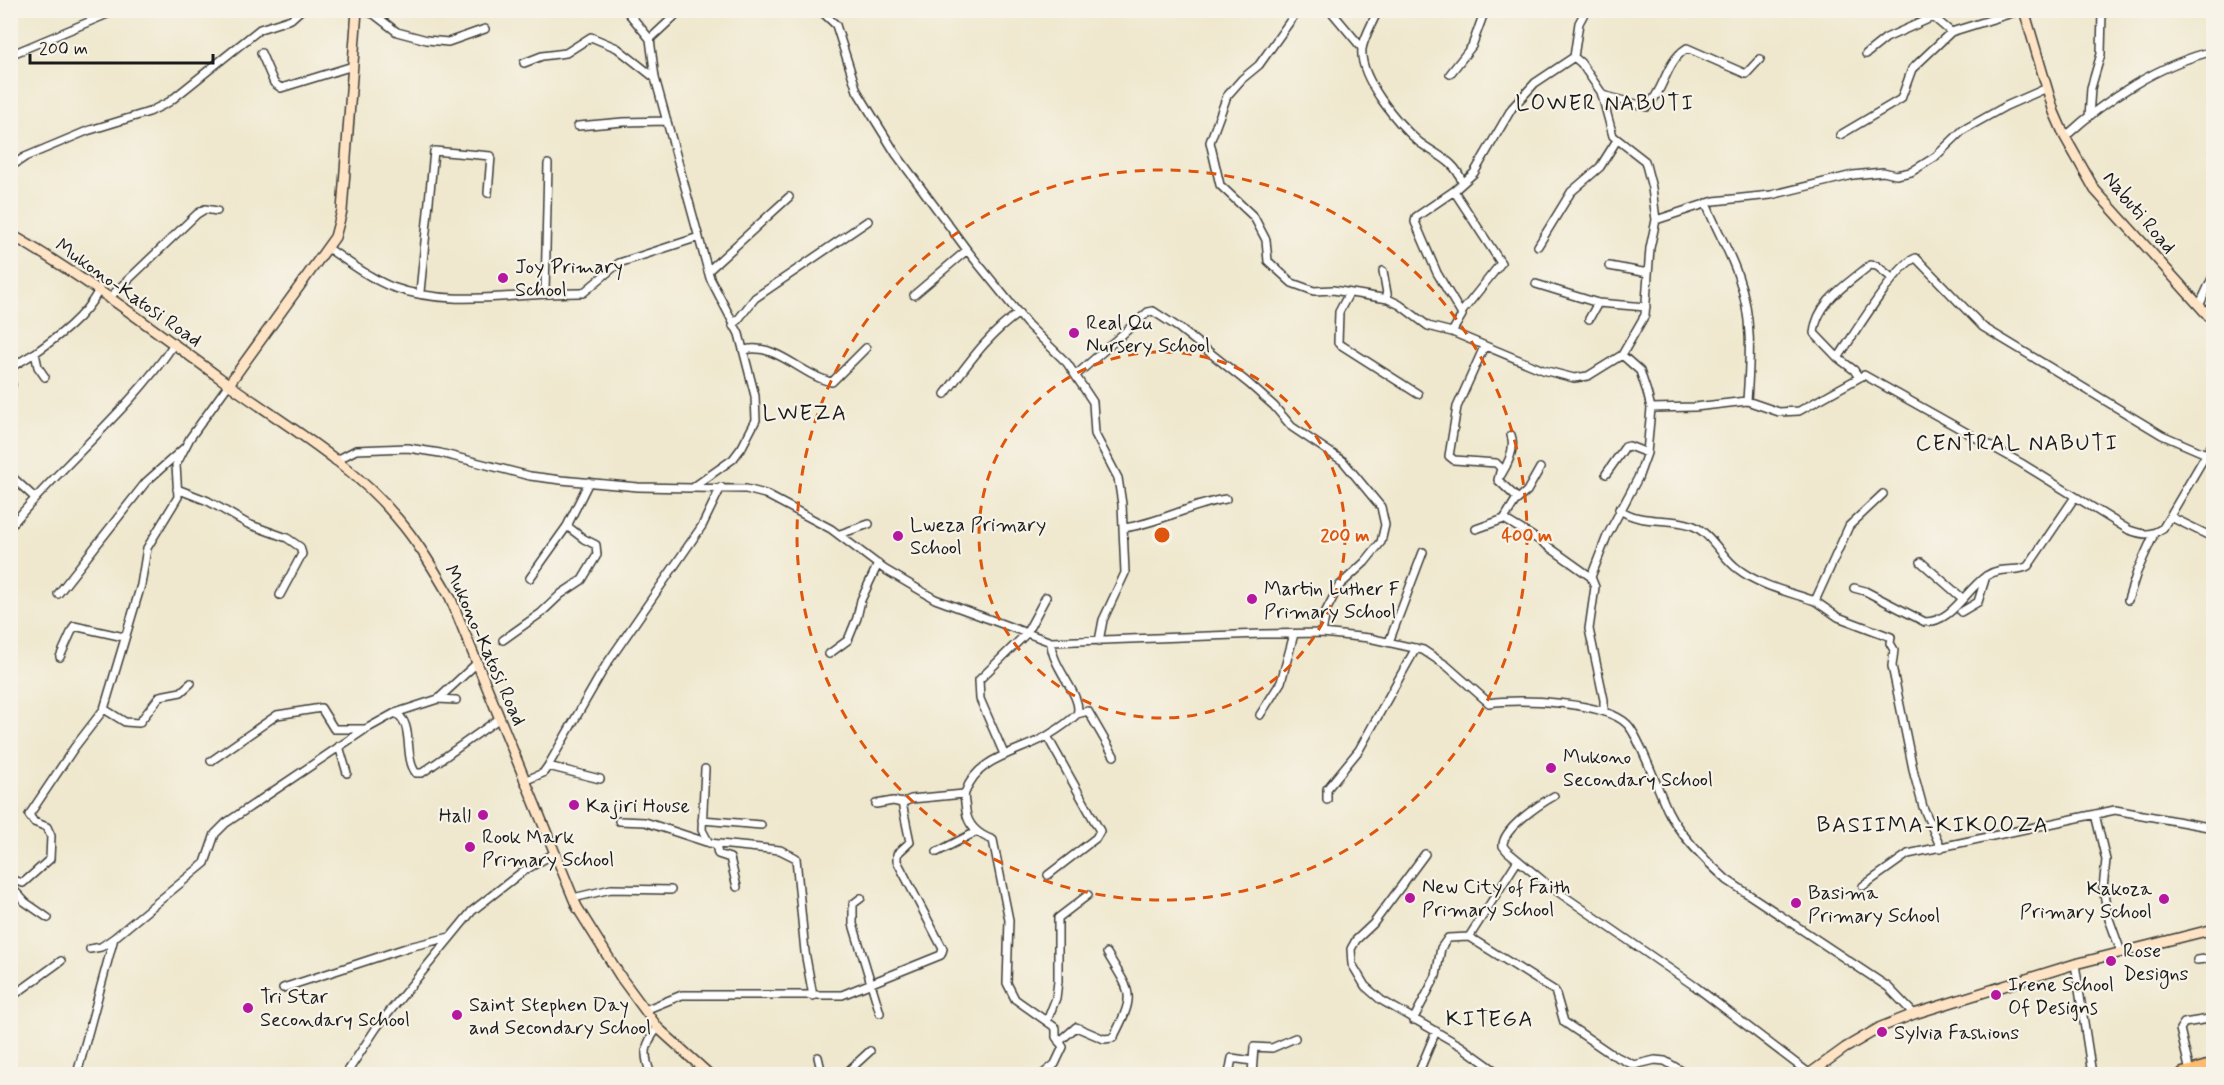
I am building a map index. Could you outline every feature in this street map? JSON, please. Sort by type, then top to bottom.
[{"type":"highway","points":[[2186,1073],[2214,1065]]},
{"type":"street","points":[[10,55],[117,10]]},
{"type":"street","points":[[10,167],[34,153],[87,130],[149,112],[168,102],[260,29],[295,17],[301,10]]},
{"type":"street","points":[[10,879],[22,883],[50,859],[51,836],[47,827],[34,822],[30,815],[57,772],[104,709],[141,585],[147,548],[178,497],[176,465],[229,384],[329,249],[342,211],[357,10]]},
{"type":"street","points":[[364,10],[375,15],[397,32],[427,40],[448,42],[484,29]]},
{"type":"street","points":[[626,10],[650,39],[656,78],[708,271],[719,300],[745,350],[755,396],[755,425],[733,459],[695,486]]},
{"type":"street","points":[[650,39],[681,10]]},
{"type":"street","points":[[788,10],[804,10]]},
{"type":"street","points":[[820,10],[836,25],[857,91],[878,127],[967,250],[1019,313],[1076,375],[1093,402],[1095,434],[1118,478],[1124,528],[1124,576],[1103,620],[1099,641]]},
{"type":"street","points":[[1298,10],[1259,65],[1227,96],[1210,142],[1210,151],[1220,185],[1254,217],[1264,234],[1268,261],[1292,283],[1314,291],[1333,290],[1388,300],[1400,305],[1428,326],[1452,332],[1543,370],[1574,378],[1588,376],[1622,355],[1645,315],[1648,273],[1656,220],[1652,188],[1645,161],[1613,136],[1602,95],[1581,63],[1574,57]]},
{"type":"street","points":[[1330,10],[1362,48]]},
{"type":"street","points":[[1378,10],[1362,48],[1366,76],[1400,123],[1419,141],[1454,166],[1462,182]]},
{"type":"street","points":[[1450,74],[1474,42],[1485,10]]},
{"type":"street","points":[[1452,332],[1462,319],[1461,313],[1437,273],[1415,222],[1420,213],[1454,191],[1478,169],[1497,132],[1531,87],[1574,57],[1579,23],[1586,10]]},
{"type":"street","points":[[1925,10],[1951,32]]},
{"type":"street","points":[[1839,135],[1900,99],[1912,69],[1951,32],[2023,10]]},
{"type":"street","name":"Nabuti Road","points":[[2023,10],[2064,136],[2095,190],[2214,322]]},
{"type":"street","points":[[2089,117],[2091,88],[2101,47],[2102,12]]},
{"type":"street","points":[[1866,54],[1886,38],[1933,17]]},
{"type":"street","points":[[524,63],[542,56],[566,54],[591,37],[617,48],[656,78]]},
{"type":"street","points":[[1602,95],[1647,107],[1660,89],[1673,61],[1687,48],[1746,74],[1761,59]]},
{"type":"street","points":[[2064,136],[2165,67],[2214,51]]},
{"type":"street","points":[[261,53],[274,83],[281,88],[353,66]]},
{"type":"street","points":[[1656,220],[1706,203],[1771,195],[1853,175],[1911,172],[1935,157],[1951,140],[1974,124],[2006,106],[2047,88]]},
{"type":"street","points":[[578,126],[623,122],[667,122]]},
{"type":"street","points":[[1538,246],[1570,192],[1600,167],[1617,140]]},
{"type":"street","points":[[420,292],[434,151],[491,156],[488,193]]},
{"type":"street","points":[[545,292],[548,164]]},
{"type":"street","points":[[1454,191],[1501,263],[1461,313]]},
{"type":"street","points":[[708,271],[789,197]]},
{"type":"street","points":[[1706,203],[1738,273],[1748,317],[1751,351],[1747,401]]},
{"type":"street","points":[[108,299],[197,214],[205,209],[217,211]]},
{"type":"street","points":[[733,326],[755,298],[868,221]]},
{"type":"street","name":"Mukono-Katosi Road","points":[[10,234],[174,344],[335,462],[375,494],[417,543],[450,597],[573,898],[602,949],[658,1028],[709,1074]]},
{"type":"street","points":[[329,249],[383,283],[465,299],[545,292],[583,293],[619,263],[699,237]]},
{"type":"street","points":[[914,295],[967,250]]},
{"type":"street","points":[[1838,358],[1892,278],[1910,260],[1916,258],[1983,327],[2162,435],[2206,454]]},
{"type":"street","points":[[1858,376],[1814,333],[1822,309],[1834,294],[1870,265],[1877,266],[1892,278]]},
{"type":"street","points":[[1609,266],[1648,273]]},
{"type":"street","points":[[1383,271],[1388,300]]},
{"type":"street","points":[[2199,306],[2214,274]]},
{"type":"street","points":[[1536,284],[1598,303],[1646,307]]},
{"type":"street","points":[[10,368],[35,353],[69,327],[92,303],[98,292]]},
{"type":"street","points":[[1348,294],[1339,312],[1338,343],[1418,394]]},
{"type":"street","points":[[1589,319],[1598,303]]},
{"type":"street","points":[[1076,375],[1148,312],[1153,311],[1179,328],[1255,389],[1292,427],[1348,466],[1381,507],[1384,530],[1372,554],[1339,586],[1326,611],[1322,633]]},
{"type":"street","points":[[945,394],[999,326],[1019,313]]},
{"type":"street","points":[[10,527],[143,386],[174,344]]},
{"type":"street","points":[[1484,347],[1457,407],[1449,452],[1454,460],[1496,464],[1501,468],[1498,480]]},
{"type":"street","points":[[745,350],[766,348],[782,359],[832,382],[866,348]]},
{"type":"street","points":[[35,353],[45,377]]},
{"type":"street","points":[[1591,577],[1619,509],[1638,478],[1647,453],[1651,408],[1640,371],[1622,355]]},
{"type":"street","points":[[1651,408],[1695,407],[1747,401],[1779,412],[1799,411],[1858,376],[1864,375],[2129,530],[2154,534]]},
{"type":"street","points":[[1498,480],[1508,464],[1514,443],[1512,435]]},
{"type":"street","points":[[2128,600],[2137,572],[2154,534],[2171,517],[2214,441]]},
{"type":"street","points":[[1606,474],[1625,447],[1629,446],[1647,453]]},
{"type":"street","points":[[58,594],[146,482],[169,459],[186,447]]},
{"type":"street","points":[[335,462],[356,450],[408,448],[440,453],[530,476],[674,488],[721,487],[765,494],[840,534],[878,564],[946,605],[1050,642],[1322,633],[1416,648],[1447,666],[1489,703],[1502,701],[1560,704],[1604,711],[1628,724],[1671,817],[1722,876],[1888,987],[1914,1014]]},
{"type":"street","points":[[1476,529],[1504,519],[1527,490],[1540,468]]},
{"type":"street","points":[[10,475],[35,498]]},
{"type":"street","points":[[1498,480],[1516,498],[1516,501]]},
{"type":"street","points":[[530,578],[567,526],[589,482]]},
{"type":"street","points":[[524,781],[543,773],[548,766],[606,665],[702,526],[721,487]]},
{"type":"street","points":[[177,489],[208,501],[249,524],[296,543],[302,554],[280,595]]},
{"type":"street","points":[[1815,601],[1848,526],[1884,494]]},
{"type":"street","points":[[1854,588],[1865,591],[1925,622],[1936,622],[1951,613],[1974,584],[1986,576],[2002,568],[2023,569],[2028,566],[2075,497]]},
{"type":"street","points":[[1124,528],[1143,526],[1192,506],[1226,499]]},
{"type":"street","points":[[1619,509],[1625,513],[1655,521],[1690,524],[1731,564],[1758,582],[1791,591],[1815,601],[1838,617],[1891,637],[1890,643],[1894,650],[1892,666],[1914,774],[1923,807],[1941,848]]},
{"type":"street","points":[[2171,517],[2214,538]]},
{"type":"street","points":[[1504,519],[1535,537],[1591,577],[1594,587],[1589,630],[1604,700],[1604,711]]},
{"type":"street","points":[[840,534],[869,524]]},
{"type":"street","points":[[503,640],[541,613],[561,594],[577,586],[597,555],[596,545],[567,526]]},
{"type":"street","points":[[1389,642],[1423,552]]},
{"type":"street","points":[[1921,562],[1962,598]]},
{"type":"street","points":[[829,654],[848,640],[861,600],[878,564]]},
{"type":"street","points":[[1961,612],[1978,602],[1986,576]]},
{"type":"street","points":[[1004,754],[980,699],[979,680],[1026,634],[1046,597]]},
{"type":"street","points":[[60,657],[74,627],[124,637]]},
{"type":"street","points":[[1260,716],[1281,682],[1294,634]]},
{"type":"street","points":[[1050,642],[1053,659],[1079,703],[1077,714]]},
{"type":"street","points":[[1328,800],[1327,789],[1359,750],[1416,648]]},
{"type":"street","points":[[438,699],[477,663]]},
{"type":"street","points":[[104,709],[125,722],[140,723],[160,696],[181,692],[191,683]]},
{"type":"street","points":[[90,949],[101,947],[114,938],[205,863],[219,829],[339,746],[394,713],[438,699],[456,700]]},
{"type":"street","points":[[211,761],[271,718],[283,713],[321,708],[328,716],[333,729],[366,729]]},
{"type":"street","points":[[1043,1074],[1060,1056],[1063,1047],[1059,1042],[1056,1028],[1015,999],[1007,983],[1009,920],[997,871],[995,846],[993,840],[976,832],[967,816],[964,794],[977,772],[1004,754],[1047,736],[1077,714],[1088,711],[1114,756]]},
{"type":"street","points":[[394,713],[405,723],[410,765],[418,773],[432,767],[500,718]]},
{"type":"street","points":[[1047,736],[1100,831],[1096,838],[1048,875]]},
{"type":"street","points":[[339,746],[347,773]]},
{"type":"street","points":[[548,766],[600,779]]},
{"type":"street","points":[[705,769],[702,831],[718,854],[730,858],[737,887]]},
{"type":"street","points":[[876,804],[902,803],[910,799],[964,794]]},
{"type":"street","points":[[1554,796],[1527,815],[1503,841],[1503,846],[1518,860],[1626,941],[1696,987],[1810,1074],[1845,1048],[1881,1027],[1914,1014],[2075,964],[2214,929]]},
{"type":"street","points":[[645,1010],[682,995],[750,993],[813,996],[842,994],[943,953],[897,861],[897,854],[910,843],[902,803]]},
{"type":"street","points":[[1863,886],[1908,854],[2115,810],[2138,812],[2214,828]]},
{"type":"street","points":[[2095,814],[2106,860],[2103,888],[2108,916],[2121,952]]},
{"type":"street","points":[[702,820],[761,825]]},
{"type":"street","points":[[619,821],[645,822],[712,844],[780,850],[789,852],[796,858],[805,952],[813,996]]},
{"type":"street","points":[[936,852],[976,832]]},
{"type":"street","points":[[346,1074],[377,1028],[450,937],[488,898],[522,872],[554,854]]},
{"type":"street","points":[[1425,854],[1373,924],[1356,940],[1350,955],[1365,986],[1381,1000],[1436,1031],[1500,1074]]},
{"type":"street","points":[[1469,937],[1518,860]]},
{"type":"street","points":[[10,886],[25,902],[48,918]]},
{"type":"street","points":[[573,898],[611,889],[671,890]]},
{"type":"street","points":[[1047,1021],[1056,998],[1058,981],[1058,918],[1088,895]]},
{"type":"street","points":[[861,898],[853,904],[853,924],[880,1013]]},
{"type":"street","points":[[1413,1020],[1436,976],[1444,943],[1454,936],[1469,937],[1555,991],[1564,1022],[1611,1054],[1634,1065],[1654,1060],[1665,1061],[1687,1074]]},
{"type":"street","points":[[283,988],[409,947],[450,937]]},
{"type":"street","points":[[77,1074],[114,938]]},
{"type":"street","points":[[1059,1042],[1076,1026],[1104,1039],[1113,1038],[1126,1011],[1130,993],[1107,953]]},
{"type":"street","points":[[2197,960],[2214,957]]},
{"type":"street","points":[[10,998],[61,961]]},
{"type":"street","points":[[2075,964],[2092,1074]]},
{"type":"street","points":[[2186,1073],[2180,1029],[2184,1023],[2209,1019]]},
{"type":"street","points":[[651,1074],[645,1053],[650,1037],[658,1028]]},
{"type":"street","points":[[1418,1074],[1436,1031]]},
{"type":"street","points":[[1252,1074],[1254,1047],[1272,1048],[1294,1038]]},
{"type":"street","points":[[845,1074],[870,1051]]},
{"type":"street","points":[[818,1057],[822,1074]]},
{"type":"street","points":[[1229,1074],[1232,1058],[1252,1061]]},
{"type":"street","points":[[1631,1074],[1634,1065]]},
{"type":"place","name":"Joy Primary School","points":[[503,278]]},
{"type":"place","name":"Real Qu Nursery School","points":[[1074,333]]},
{"type":"place","name":"Lweza Primary School","points":[[898,536]]},
{"type":"place","name":"Martin Luther F Primary School","points":[[1252,599]]},
{"type":"place","name":"Mukono Secondary School","points":[[1551,768]]},
{"type":"place","name":"Kajiri House","points":[[574,805]]},
{"type":"place","name":"Hall","points":[[483,815]]},
{"type":"place","name":"Rook Mark Primary School","points":[[470,847]]},
{"type":"place","name":"New City of Faith Primary School","points":[[1410,898]]},
{"type":"place","name":"Kakoza Primary School","points":[[2164,899]]},
{"type":"place","name":"Basima Primary School","points":[[1796,903]]},
{"type":"place","name":"Rose Designs","points":[[2111,961]]},
{"type":"place","name":"Irene School Of Designs","points":[[1996,995]]},
{"type":"place","name":"Tri Star Secondary School","points":[[248,1008]]},
{"type":"place","name":"Saint Stephen Day and Secondary School","points":[[457,1015]]},
{"type":"place","name":"Sylvia Fashions","points":[[1882,1032]]},
{"type":"district","name":"LOWER NABUTI","points":[[1605,102]]},
{"type":"district","name":"LWEZA","points":[[805,412]]},
{"type":"district","name":"CENTRAL NABUTI","points":[[2017,442]]},
{"type":"district","name":"BASIIMA-KIKOOZA","points":[[1933,824]]},
{"type":"district","name":"KITEGA","points":[[1490,1018]]}]
